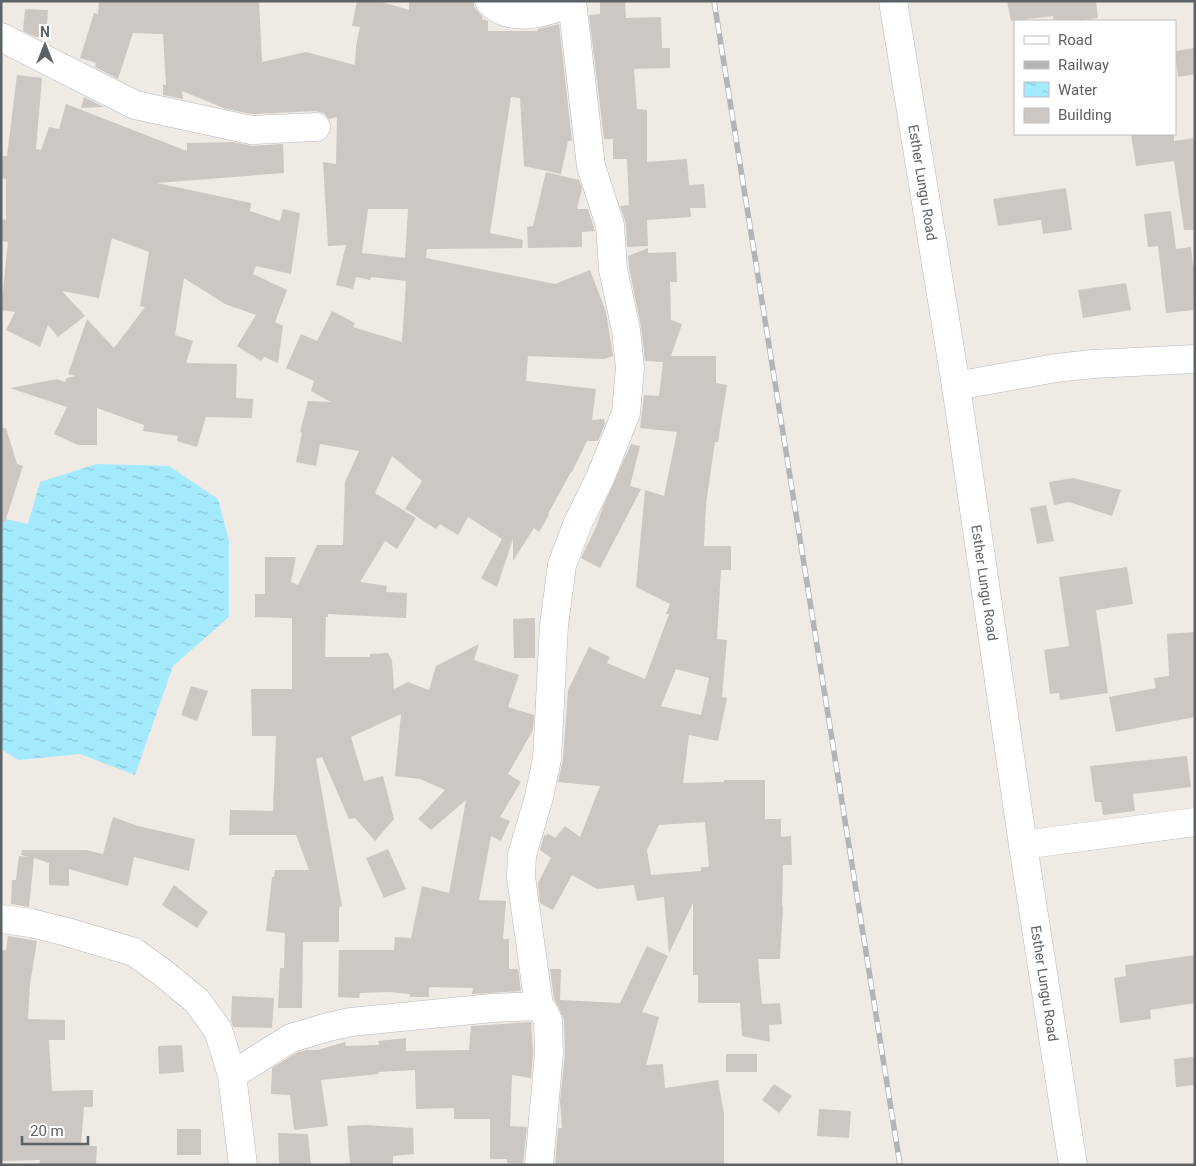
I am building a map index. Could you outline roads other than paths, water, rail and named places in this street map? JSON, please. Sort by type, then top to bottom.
[{"type":"street","points":[[489,1],[494,7],[518,15],[548,12],[572,2],[591,166],[610,225],[613,269],[626,330],[630,368],[626,413],[562,564],[554,625],[547,759],[539,797],[522,855],[522,877],[539,1006],[548,1021],[550,1053],[539,1165]]},
{"type":"street","name":"Esther Lungu Road","points":[[893,1],[956,386],[1023,845],[1073,1165]]},
{"type":"street","points":[[1,38],[135,105],[251,130],[316,127]]},
{"type":"street","points":[[956,386],[1056,368],[1093,364],[1195,359]]},
{"type":"street","points":[[1023,845],[1195,822]]},
{"type":"street","points":[[1,919],[31,923],[134,952],[197,1001],[218,1030],[232,1075],[242,1165]]},
{"type":"street","points":[[232,1075],[291,1038],[351,1022],[492,1008],[539,1006]]},
{"type":"water","points":[[97,464],[169,466],[218,499],[229,541],[229,617],[173,666],[135,775],[80,754],[18,760],[1,749],[1,518],[28,524],[40,482]]},
{"type":"railway","points":[[714,1],[900,1165]]}]
